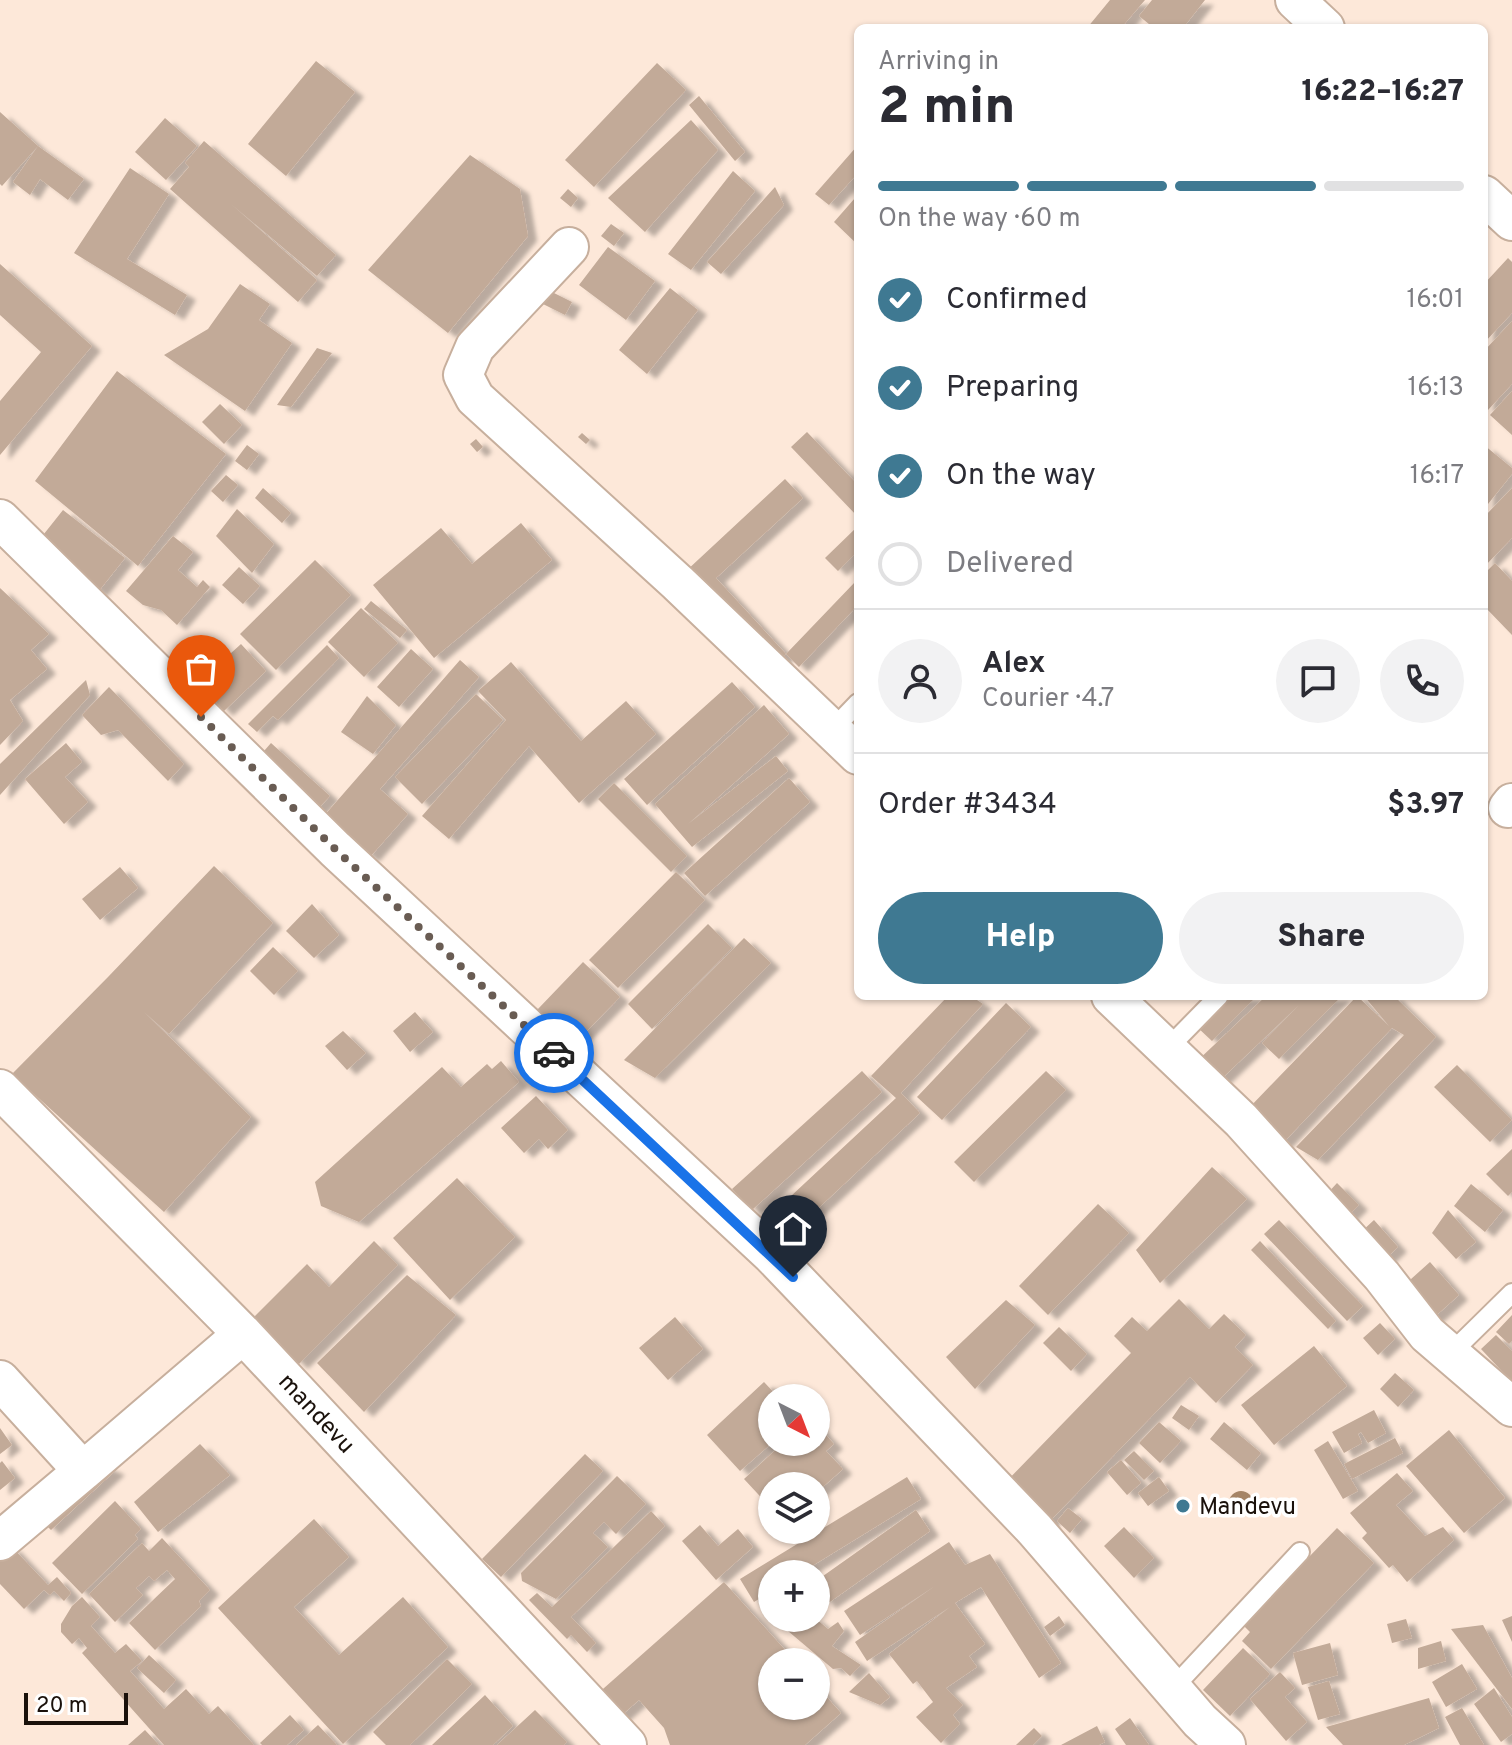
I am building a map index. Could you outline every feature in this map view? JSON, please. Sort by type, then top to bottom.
[{"type":"street","points":[[1295,0],[1321,24]]},
{"type":"street","points":[[1488,199],[1512,221]]},
{"type":"street","points":[[569,247],[475,347],[463,375],[475,398],[678,583],[845,742]]},
{"type":"street","points":[[0,519],[335,849],[771,1254],[1035,1530],[1172,1689],[1226,1745]]},
{"type":"street","points":[[1115,1000],[1241,1120],[1382,1276],[1427,1334],[1512,1407]]},
{"type":"street","name":"mandevu","points":[[0,1089],[243,1334],[627,1745]]},
{"type":"street","points":[[0,1541],[243,1334]]},
{"type":"street","points":[[0,1380],[83,1471]]},
{"type":"lane","points":[[845,742],[854,715]]},
{"type":"lane","points":[[1167,1049],[1215,1000]]},
{"type":"lane","points":[[1449,1355],[1512,1293]]},
{"type":"lane","points":[[1172,1689],[1300,1552]]},
{"type":"building","points":[[1110,0],[1145,0],[1124,24],[1090,24]]},
{"type":"building","points":[[1152,0],[1205,0],[1186,24],[1149,24],[1139,16]]},
{"type":"building","points":[[316,61],[355,92],[286,176],[248,144]]},
{"type":"building","points":[[657,63],[686,90],[594,187],[565,160]]},
{"type":"building","points":[[699,96],[745,152],[735,161],[689,105]]},
{"type":"building","points":[[0,112],[38,146],[2,186],[0,184]]},
{"type":"building","points":[[165,118],[197,146],[166,180],[135,152]]},
{"type":"building","points":[[691,120],[718,150],[645,232],[608,198]]},
{"type":"building","points":[[204,141],[336,255],[317,276],[231,204],[317,280],[298,302],[170,189],[189,167],[185,163]]},
{"type":"building","points":[[38,146],[84,179],[68,200],[40,179],[30,195],[13,182]]},
{"type":"building","points":[[854,150],[854,177],[829,205],[815,194]]},
{"type":"building","points":[[470,155],[520,189],[528,236],[448,333],[368,270]]},
{"type":"building","points":[[130,168],[169,194],[127,259],[187,295],[175,315],[74,253]]},
{"type":"building","points":[[733,171],[755,191],[691,270],[668,254]]},
{"type":"building","points":[[775,187],[784,205],[721,274],[707,262]]},
{"type":"building","points":[[568,189],[578,198],[571,207],[560,198]]},
{"type":"building","points":[[854,199],[854,241],[834,222]]},
{"type":"building","points":[[611,224],[624,233],[614,246],[601,236]]},
{"type":"building","points":[[608,247],[655,281],[626,320],[579,285]]},
{"type":"building","points":[[1508,258],[1512,262],[1512,313],[1488,339],[1488,280]]},
{"type":"building","points":[[0,264],[92,346],[0,455],[0,401],[41,352],[0,315]]},
{"type":"building","points":[[240,284],[270,304],[259,320],[292,343],[245,411],[164,355],[208,329]]},
{"type":"building","points":[[670,288],[698,310],[647,374],[619,350]]},
{"type":"building","points":[[550,291],[572,302],[565,315],[543,304]]},
{"type":"building","points":[[1512,321],[1512,384],[1488,410],[1488,347]]},
{"type":"building","points":[[317,348],[332,353],[291,407],[277,405]]},
{"type":"building","points":[[117,371],[226,454],[138,566],[35,481]]},
{"type":"building","points":[[1512,391],[1512,435],[1490,415]]},
{"type":"building","points":[[220,404],[242,425],[224,444],[202,422]]},
{"type":"building","points":[[807,432],[854,481],[854,513],[791,447]]},
{"type":"building","points":[[582,433],[590,440],[586,444],[578,437]]},
{"type":"building","points":[[476,439],[483,447],[477,452],[470,444]]},
{"type":"building","points":[[247,445],[259,454],[247,470],[235,461]]},
{"type":"building","points":[[1488,448],[1512,468],[1512,474],[1488,504]]},
{"type":"building","points":[[226,475],[238,485],[223,502],[211,491]]},
{"type":"building","points":[[785,479],[803,498],[716,578],[786,654],[773,667],[685,572]]},
{"type":"building","points":[[263,488],[291,513],[282,523],[255,498]]},
{"type":"building","points":[[1512,488],[1512,538],[1488,563],[1488,513]]},
{"type":"building","points":[[237,509],[274,544],[252,573],[216,536]]},
{"type":"building","points":[[63,510],[125,558],[98,592],[36,544]]},
{"type":"building","points":[[521,523],[552,560],[434,658],[373,585],[441,528],[472,564]]},
{"type":"building","points":[[854,530],[854,555],[838,571],[825,558]]},
{"type":"building","points":[[173,536],[193,552],[178,570],[197,587],[203,580],[210,587],[177,625],[161,610],[143,605],[126,591]]},
{"type":"building","points":[[315,560],[351,595],[276,670],[240,634]]},
{"type":"building","points":[[1495,563],[1512,581],[1512,635],[1488,610],[1488,570]]},
{"type":"building","points":[[239,567],[260,586],[243,604],[222,585]]},
{"type":"building","points":[[854,583],[854,609],[799,667],[786,654]]},
{"type":"building","points":[[0,588],[49,634],[31,650],[47,669],[10,700],[23,721],[0,745]]},
{"type":"building","points":[[371,601],[407,630],[400,638],[364,609]]},
{"type":"building","points":[[361,608],[398,643],[364,677],[328,642]]},
{"type":"building","points":[[241,644],[266,671],[224,711],[198,683]]},
{"type":"building","points":[[327,645],[339,658],[278,720],[273,716],[257,732],[248,724]]},
{"type":"building","points":[[411,649],[433,669],[399,707],[377,687]]},
{"type":"building","points":[[460,660],[479,677],[380,789],[408,814],[370,857],[323,817]]},
{"type":"building","points":[[511,662],[581,741],[626,701],[656,734],[579,803],[529,746],[449,839],[422,816],[506,720],[478,691]]},
{"type":"building","points":[[86,680],[90,695],[0,795],[0,764]]},
{"type":"building","points":[[732,682],[755,707],[647,805],[624,779]]},
{"type":"building","points":[[109,687],[184,764],[168,781],[118,730],[101,735],[82,715]]},
{"type":"building","points":[[476,694],[503,720],[422,804],[395,777]]},
{"type":"building","points":[[367,696],[396,725],[373,754],[341,732]]},
{"type":"building","points":[[764,705],[789,734],[688,824],[776,756],[788,771],[692,847],[655,804]]},
{"type":"building","points":[[66,743],[82,762],[65,777],[88,802],[64,824],[25,779]]},
{"type":"building","points":[[271,743],[330,796],[315,812],[257,759]]},
{"type":"building","points":[[789,778],[810,802],[705,896],[684,873]]},
{"type":"building","points":[[614,783],[687,856],[671,872],[598,799]]},
{"type":"building","points":[[214,866],[273,923],[169,1034],[144,1012],[251,1117],[164,1212],[12,1074]]},
{"type":"building","points":[[120,867],[138,888],[100,920],[82,899]]},
{"type":"building","points":[[676,872],[705,900],[618,988],[589,960]]},
{"type":"building","points":[[312,904],[339,935],[314,958],[286,931]]},
{"type":"building","points":[[708,924],[732,948],[652,1029],[628,1004]]},
{"type":"building","points":[[744,938],[771,963],[655,1078],[624,1060]]},
{"type":"building","points":[[273,947],[298,971],[274,995],[250,971]]},
{"type":"building","points":[[583,962],[620,997],[573,1045],[537,1010]]},
{"type":"building","points":[[944,1000],[977,1000],[983,1004],[901,1093],[920,1113],[779,1245],[760,1225],[896,1098],[871,1076]]},
{"type":"building","points":[[1223,1000],[1253,1000],[1212,1041],[1197,1027]]},
{"type":"building","points":[[1262,1000],[1338,1000],[1279,1059],[1262,1043],[1299,1005],[1216,1084],[1195,1063]]},
{"type":"building","points":[[1353,1000],[1361,1000],[1389,1026],[1367,1000],[1398,1000],[1436,1037],[1318,1160],[1296,1147],[1404,1035],[1392,1028],[1282,1144],[1247,1110]]},
{"type":"building","points":[[1006,1003],[1031,1027],[942,1120],[917,1097]]},
{"type":"building","points":[[415,1012],[433,1032],[410,1052],[393,1031]]},
{"type":"building","points":[[343,1031],[366,1053],[347,1070],[325,1046]]},
{"type":"building","points":[[501,1061],[519,1082],[359,1222],[321,1206],[315,1182],[442,1067],[461,1087],[487,1064],[492,1069]]},
{"type":"building","points":[[1457,1065],[1512,1120],[1490,1142],[1434,1087]]},
{"type":"building","points":[[862,1071],[882,1092],[752,1210],[732,1189]]},
{"type":"building","points":[[1046,1071],[1066,1090],[974,1182],[954,1162]]},
{"type":"building","points":[[536,1096],[568,1130],[548,1149],[539,1139],[524,1153],[501,1128]]},
{"type":"building","points":[[1512,1149],[1512,1192],[1508,1196],[1486,1174]]},
{"type":"building","points":[[1212,1167],[1247,1199],[1160,1283],[1136,1250]]},
{"type":"building","points":[[457,1178],[515,1237],[450,1300],[393,1238]]},
{"type":"building","points":[[1337,1183],[1359,1205],[1347,1217],[1325,1196]]},
{"type":"building","points":[[1471,1184],[1503,1210],[1485,1232],[1454,1206]]},
{"type":"building","points":[[1098,1204],[1129,1233],[1048,1315],[1019,1286]]},
{"type":"building","points":[[1448,1210],[1476,1242],[1456,1259],[1432,1233]]},
{"type":"building","points":[[1279,1220],[1363,1306],[1347,1321],[1264,1234]]},
{"type":"building","points":[[1374,1220],[1398,1247],[1384,1260],[1360,1233]]},
{"type":"building","points":[[374,1241],[398,1265],[299,1364],[253,1318],[307,1264],[329,1287]]},
{"type":"building","points":[[1260,1241],[1336,1321],[1328,1329],[1251,1250]]},
{"type":"building","points":[[1430,1262],[1459,1295],[1430,1321],[1401,1288]]},
{"type":"building","points":[[407,1275],[456,1315],[364,1412],[317,1363]]},
{"type":"building","points":[[1179,1299],[1209,1329],[1224,1314],[1246,1335],[1235,1347],[1253,1365],[1216,1403],[1190,1377],[1045,1526],[1003,1485],[1131,1353],[1114,1336],[1132,1317],[1147,1331]]},
{"type":"building","points":[[1006,1300],[1035,1325],[975,1389],[946,1357]]},
{"type":"building","points":[[1512,1315],[1512,1341],[1509,1344],[1496,1332]]},
{"type":"building","points":[[675,1317],[703,1349],[668,1380],[639,1348]]},
{"type":"building","points":[[1380,1323],[1395,1339],[1378,1355],[1363,1338]]},
{"type":"building","points":[[1059,1327],[1087,1354],[1071,1371],[1043,1343]]},
{"type":"building","points":[[1496,1335],[1512,1351],[1512,1382],[1481,1349]]},
{"type":"building","points":[[1314,1346],[1347,1386],[1274,1445],[1241,1405]]},
{"type":"building","points":[[1395,1373],[1414,1390],[1398,1407],[1380,1389]]},
{"type":"building","points":[[758,1388],[758,1455],[740,1471],[707,1435]]},
{"type":"building","points":[[1181,1405],[1199,1416],[1189,1430],[1172,1418]]},
{"type":"building","points":[[1374,1410],[1386,1433],[1368,1443],[1361,1432],[1358,1434],[1362,1443],[1344,1453],[1332,1432]]},
{"type":"building","points":[[1159,1422],[1181,1441],[1160,1463],[1139,1443]]},
{"type":"building","points":[[1224,1422],[1261,1453],[1247,1470],[1210,1439]]},
{"type":"building","points":[[0,1428],[12,1445],[0,1454]]},
{"type":"building","points":[[1449,1430],[1505,1498],[1464,1533],[1406,1466]]},
{"type":"building","points":[[1395,1438],[1403,1453],[1352,1479],[1344,1464]]},
{"type":"building","points":[[1328,1441],[1358,1491],[1343,1499],[1314,1450]]},
{"type":"building","points":[[200,1444],[230,1475],[158,1532],[134,1502]]},
{"type":"building","points":[[1134,1451],[1154,1471],[1144,1480],[1124,1460]]},
{"type":"building","points":[[585,1454],[603,1471],[501,1577],[482,1559]]},
{"type":"building","points":[[830,1455],[843,1469],[830,1481],[830,1472],[758,1472],[758,1494],[744,1479],[769,1456]]},
{"type":"building","points":[[1121,1460],[1141,1483],[1127,1495],[1107,1472]]},
{"type":"building","points":[[2,1461],[15,1478],[0,1490],[0,1463]]},
{"type":"building","points":[[101,1464],[116,1470],[51,1530],[41,1520]]},
{"type":"building","points":[[1397,1473],[1413,1491],[1396,1505],[1425,1536],[1443,1527],[1454,1540],[1407,1582],[1393,1565],[1389,1568],[1362,1538],[1367,1533],[1350,1513]]},
{"type":"building","points":[[617,1476],[646,1504],[616,1534],[604,1522],[593,1533],[608,1547],[556,1599],[522,1581],[521,1573]]},
{"type":"building","points":[[907,1477],[921,1499],[822,1560],[771,1560],[797,1544],[830,1544],[830,1524]]},
{"type":"building","points":[[1159,1477],[1169,1491],[1148,1506],[1138,1493]]},
{"type":"building","points":[[115,1501],[141,1529],[135,1535],[138,1539],[82,1594],[52,1563]]},
{"type":"building","points":[[1068,1508],[1082,1519],[1070,1533],[1057,1521]]},
{"type":"building","points":[[916,1510],[930,1531],[830,1602],[830,1571]]},
{"type":"building","points":[[651,1511],[665,1526],[571,1617],[596,1643],[587,1652],[571,1635],[567,1639],[529,1600],[537,1593],[552,1607]]},
{"type":"building","points":[[314,1519],[349,1557],[294,1607],[339,1655],[403,1597],[448,1647],[343,1744],[218,1608]]},
{"type":"building","points":[[700,1525],[718,1546],[738,1529],[753,1547],[716,1580],[682,1541]]},
{"type":"building","points":[[1124,1527],[1154,1558],[1134,1578],[1104,1546]]},
{"type":"building","points":[[1337,1528],[1374,1563],[1271,1669],[1242,1641],[1250,1632],[1243,1625]]},
{"type":"building","points":[[162,1538],[210,1590],[199,1601],[201,1606],[155,1650],[129,1623],[175,1579],[167,1570],[154,1581],[149,1576],[136,1588],[143,1595],[115,1622],[89,1594],[142,1543],[149,1551]]},
{"type":"building","points":[[949,1542],[965,1565],[990,1554],[1061,1663],[1039,1678],[981,1587],[955,1603],[985,1644],[969,1656],[977,1667],[946,1688],[963,1705],[953,1715],[960,1724],[941,1743],[916,1717],[933,1702],[917,1681],[913,1684],[889,1654],[950,1607],[867,1661],[855,1642],[935,1586],[860,1635],[844,1611]]},
{"type":"building","points":[[11,1546],[48,1585],[57,1577],[71,1593],[64,1601],[54,1591],[50,1595],[44,1590],[24,1609],[0,1584],[0,1557]]},
{"type":"building","points":[[758,1568],[758,1600],[754,1602],[740,1579]]},
{"type":"building","points":[[724,1582],[758,1620],[758,1632],[769,1632],[783,1648],[758,1648],[758,1720],[830,1720],[830,1701],[841,1713],[805,1745],[670,1745],[664,1728],[639,1700],[616,1720],[595,1696]]},
{"type":"building","points":[[82,1597],[100,1617],[91,1626],[115,1653],[126,1644],[142,1661],[130,1671],[164,1709],[186,1689],[209,1714],[218,1706],[254,1745],[164,1745],[82,1653],[87,1648],[79,1638],[72,1644],[61,1632],[61,1624]]},
{"type":"building","points":[[1059,1616],[1065,1625],[1050,1636],[1044,1627]]},
{"type":"building","points":[[1512,1616],[1512,1642],[1502,1620]]},
{"type":"building","points":[[1406,1619],[1412,1638],[1392,1643],[1387,1624]]},
{"type":"building","points":[[838,1622],[844,1631],[832,1646],[861,1665],[850,1676],[841,1668],[830,1666],[830,1648],[808,1648],[789,1632],[830,1632],[830,1628]]},
{"type":"building","points":[[1483,1625],[1512,1678],[1512,1709],[1451,1629]]},
{"type":"building","points":[[1441,1641],[1446,1661],[1418,1669],[1418,1648]]},
{"type":"building","points":[[1330,1643],[1338,1675],[1302,1685],[1293,1653]]},
{"type":"building","points":[[1243,1648],[1270,1674],[1230,1716],[1203,1690]]},
{"type":"building","points":[[149,1655],[176,1680],[164,1693],[137,1668]]},
{"type":"building","points":[[447,1659],[472,1684],[410,1745],[386,1745],[373,1732]]},
{"type":"building","points":[[1462,1664],[1477,1689],[1446,1707],[1432,1682]]},
{"type":"building","points":[[1280,1672],[1295,1688],[1285,1697],[1307,1722],[1286,1741],[1250,1699]]},
{"type":"building","points":[[869,1673],[890,1697],[880,1705],[849,1692]]},
{"type":"building","points":[[1329,1681],[1340,1714],[1318,1720],[1308,1687]]},
{"type":"building","points":[[1494,1688],[1512,1717],[1512,1734],[1501,1742],[1474,1704]]},
{"type":"building","points":[[485,1695],[513,1726],[493,1745],[432,1745]]},
{"type":"building","points":[[1429,1698],[1439,1728],[1404,1745],[1343,1745],[1326,1727]]},
{"type":"building","points":[[1462,1708],[1484,1745],[1460,1745],[1445,1717]]},
{"type":"building","points":[[535,1710],[567,1742],[564,1745],[497,1745]]},
{"type":"building","points":[[290,1715],[304,1730],[287,1745],[260,1743]]},
{"type":"building","points":[[1130,1718],[1149,1745],[1126,1745],[1115,1729]]},
{"type":"building","points":[[318,1725],[337,1745],[296,1745]]},
{"type":"building","points":[[1097,1726],[1105,1742],[1099,1745],[1061,1745]]},
{"type":"building","points":[[1034,1728],[1042,1736],[1033,1745],[1016,1745]]},
{"type":"building","points":[[145,1730],[159,1745],[128,1745]]},
{"type":"way so far","points":[[201,717],[335,849],[554,1053]]},
{"type":"place","name":"Mandevu","points":[[1183,1506]]},
{"type":"route","points":[[554,1053],[793,1277]]}]
